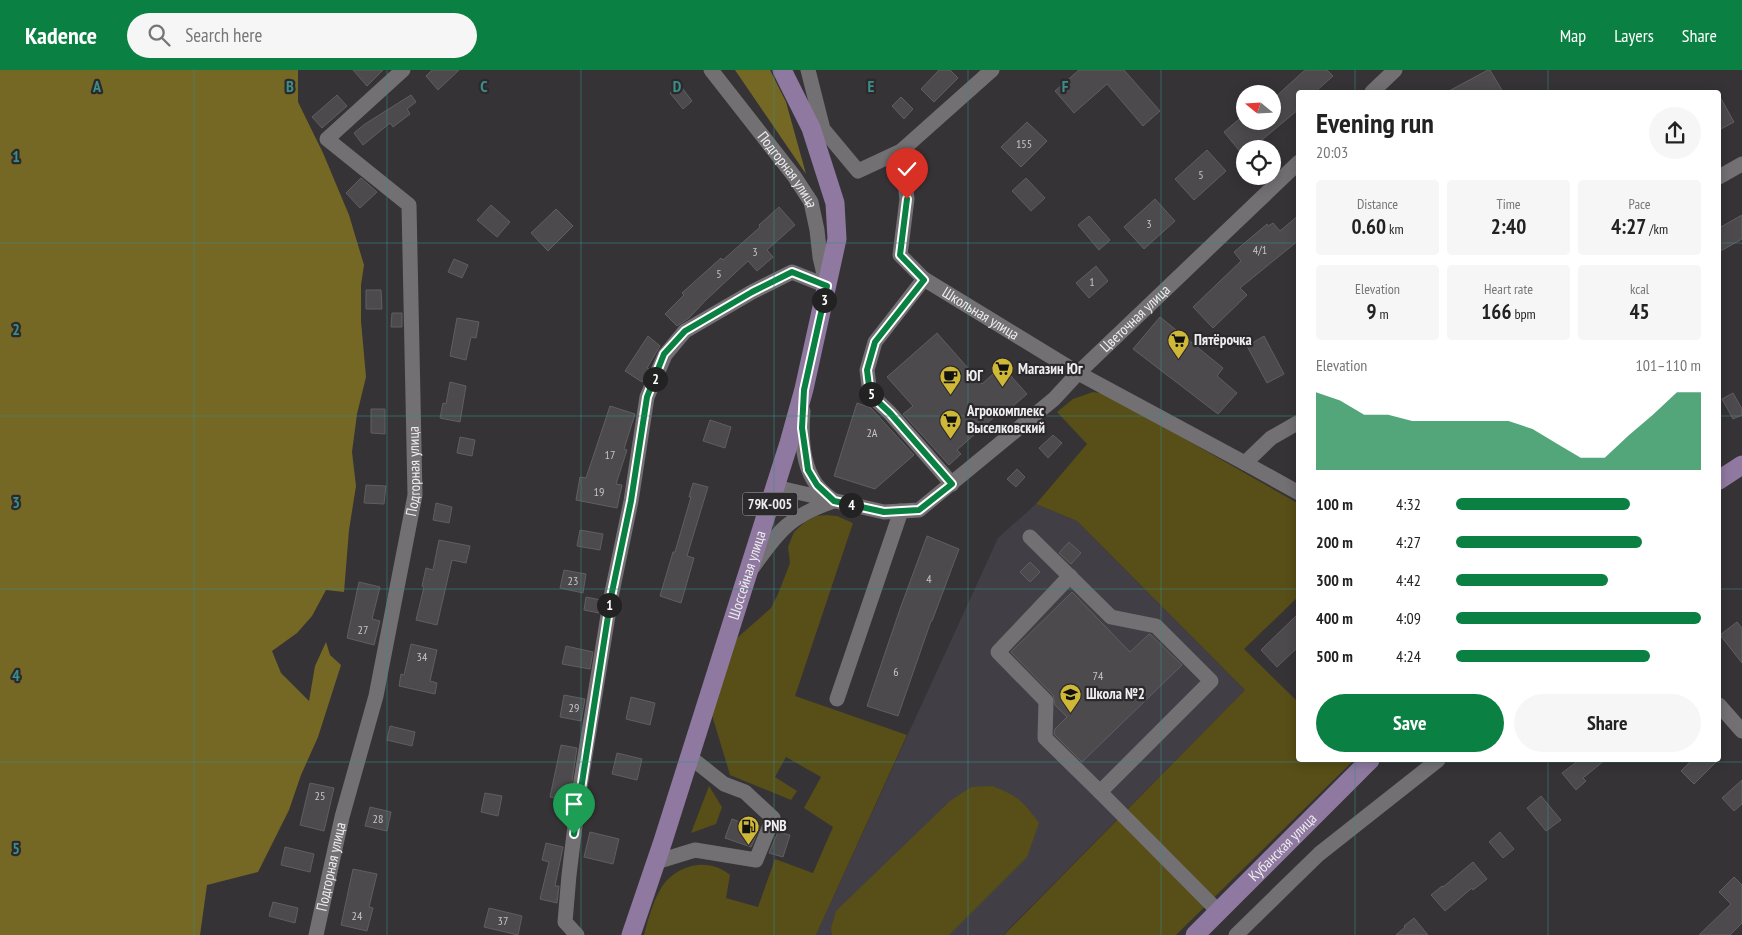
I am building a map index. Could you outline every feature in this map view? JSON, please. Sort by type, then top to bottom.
[{"type":"main road","name":"Шоссейная улица","points":[[631,935],[690,757],[804,390],[837,239],[835,203],[812,128],[782,70]]},
{"type":"main road","points":[[1721,479],[1742,465]]},
{"type":"main road","name":"Кубанская улица","points":[[1195,935],[1368,762]]},
{"type":"street","name":"Подгорная улица","points":[[316,935],[342,816],[376,696],[415,495],[409,206],[327,139],[403,70]]},
{"type":"street","name":"Подгорная улица","points":[[710,70],[794,176],[811,202],[827,286]]},
{"type":"street","points":[[808,70],[823,129],[858,171],[901,151],[992,70]]},
{"type":"street","points":[[1374,90],[1395,70]]},
{"type":"street","name":"Школьная улица","points":[[901,151],[907,199],[900,255],[924,280],[1078,373],[1296,491]]},
{"type":"street","points":[[1721,176],[1742,164]]},
{"type":"street","name":"Цветочная улица","points":[[775,487],[884,512],[919,510],[1054,399],[1078,373],[1296,165]]},
{"type":"street","points":[[577,935],[565,922],[568,874],[579,793],[611,597],[631,501],[647,397],[664,354],[685,331],[752,292],[792,272],[827,286]]},
{"type":"street","points":[[924,280],[875,342],[867,370],[870,394],[890,413],[952,484]]},
{"type":"street","points":[[748,574],[782,529],[797,517],[814,508],[834,501],[817,485],[808,470],[802,428],[804,390]]},
{"type":"street","points":[[1245,463],[1271,438],[1296,424]]},
{"type":"street","points":[[836,699],[901,511]]},
{"type":"street","points":[[1030,537],[1111,617],[1156,626],[1211,681],[1100,792]]},
{"type":"street","points":[[1070,576],[998,652],[1046,702],[1045,738],[1219,912]]},
{"type":"street","points":[[1721,708],[1742,731]]},
{"type":"street","points":[[656,862],[695,850],[756,860],[773,818],[745,792],[724,784],[690,757]]},
{"type":"street","points":[[1236,935],[1318,854],[1435,762]]},
{"type":"shaded area","points":[[0,70],[298,70],[298,102],[323,153],[349,215],[364,265],[361,285],[361,321],[366,377],[357,414],[352,452],[356,486],[349,530],[344,592],[326,590],[312,616],[297,633],[272,651],[281,673],[309,701],[315,666],[326,642],[330,655],[341,665],[318,737],[301,775],[289,810],[258,872],[207,885],[200,935],[0,935]]},
{"type":"shaded area","points":[[735,70],[770,70],[786,102],[806,174]]},
{"type":"shaded area","points":[[1093,392],[1106,394],[1296,502],[1296,599],[1244,649],[1296,700],[1296,762],[1352,762],[1176,935],[1004,935],[1245,690],[1077,521],[1036,504],[1087,444],[1057,412],[1073,399]]},
{"type":"shaded area","name":"Школа №2","points":[[1036,504],[1077,521],[1245,690],[1003,935],[816,935],[998,538]]},
{"type":"shaded area","points":[[817,516],[837,516],[853,523],[795,696],[907,735],[816,935],[644,935],[652,906],[660,890],[666,881],[682,869],[702,865],[721,869],[730,875],[726,898],[758,907],[775,859],[813,873],[833,827],[804,808],[821,777],[786,757],[775,777],[797,791],[791,800],[730,775],[712,715],[737,638],[771,608],[778,594],[790,563],[788,547],[794,532],[806,521]]},
{"type":"shaded area","points":[[709,786],[722,807],[716,824],[691,833]]},
{"type":"shaded area","points":[[992,786],[1019,800],[1039,823],[1027,857],[949,935],[832,935],[831,928],[836,911],[950,801],[971,787]]},
{"type":"building","points":[[353,70],[383,70],[367,86]]},
{"type":"building","points":[[432,70],[459,70],[438,90],[426,76]]},
{"type":"building","points":[[939,70],[950,70],[958,78],[934,102],[921,89]]},
{"type":"building","points":[[1079,70],[1124,70],[1160,111],[1143,126],[1107,84],[1074,113],[1055,91]]},
{"type":"building","points":[[1305,70],[1327,70],[1333,76],[1317,90],[1296,90],[1296,112],[1281,124],[1281,92]]},
{"type":"building","points":[[1490,70],[1502,90],[1451,90]]},
{"type":"building","points":[[680,85],[692,101],[683,109],[670,93]]},
{"type":"building","points":[[337,95],[347,106],[322,128],[312,117]]},
{"type":"building","points":[[411,95],[416,102],[407,109],[410,114],[393,127],[390,123],[363,145],[354,133]]},
{"type":"building","points":[[901,97],[913,109],[904,119],[892,106]]},
{"type":"building","points":[[1721,99],[1734,122],[1721,129]]},
{"type":"building","points":[[1027,122],[1047,141],[1021,167],[1001,147]]},
{"type":"building","points":[[1236,122],[1236,130],[1274,130],[1262,140],[1236,140],[1236,147],[1224,132]]},
{"type":"building","points":[[1207,150],[1226,171],[1194,200],[1175,179]]},
{"type":"building","points":[[361,178],[377,192],[360,208],[346,193]]},
{"type":"building","points":[[1026,178],[1045,198],[1031,211],[1012,191]]},
{"type":"building","points":[[1155,199],[1175,221],[1144,249],[1124,227]]},
{"type":"building","points":[[491,205],[510,222],[497,237],[477,220]]},
{"type":"building","points":[[779,207],[795,225],[767,250],[773,257],[757,271],[748,261],[689,318],[677,326],[665,314],[684,295],[682,293],[721,258],[723,260]]},
{"type":"building","points":[[556,209],[573,226],[548,251],[531,233]]},
{"type":"building","points":[[1742,215],[1742,239],[1721,251],[1721,227]]},
{"type":"building","points":[[1089,216],[1110,240],[1099,250],[1078,225]]},
{"type":"building","points":[[1296,218],[1296,242],[1240,288],[1247,295],[1213,328],[1193,307],[1241,261],[1234,252],[1267,224],[1268,226],[1273,223],[1280,231]]},
{"type":"building","points":[[454,259],[468,265],[462,278],[448,272]]},
{"type":"building","points":[[1096,266],[1108,281],[1089,298],[1076,283]]},
{"type":"building","points":[[366,290],[381,290],[382,309],[366,309]]},
{"type":"building","points":[[392,313],[402,313],[402,327],[391,327]]},
{"type":"building","name":"Пятёрочка","points":[[1160,317],[1223,368],[1217,376],[1237,393],[1218,414],[1133,349]]},
{"type":"building","points":[[457,318],[479,322],[476,338],[471,337],[466,360],[450,356]]},
{"type":"building","points":[[937,333],[982,384],[1002,366],[1027,394],[1006,412],[1003,409],[957,450],[961,454],[949,465],[903,414],[913,406],[887,377]]},
{"type":"building","points":[[648,336],[660,346],[647,368],[649,369],[642,382],[625,371]]},
{"type":"building","points":[[1264,336],[1284,374],[1267,383],[1247,346]]},
{"type":"building","points":[[450,382],[466,386],[460,422],[440,418],[443,403],[446,404]]},
{"type":"building","points":[[1733,393],[1742,409],[1742,415],[1733,419],[1722,399]]},
{"type":"building","points":[[857,403],[871,408],[914,455],[875,489],[834,476]]},
{"type":"building","points":[[610,406],[635,414],[624,449],[627,450],[616,484],[622,485],[617,508],[576,500],[580,477],[586,478]]},
{"type":"building","points":[[371,409],[385,409],[385,434],[371,433]]},
{"type":"building","points":[[710,420],[731,427],[725,448],[703,441]]},
{"type":"building","points":[[1053,435],[1062,443],[1048,458],[1039,448]]},
{"type":"building","points":[[460,437],[475,440],[472,456],[457,453]]},
{"type":"building","points":[[1017,469],[1025,477],[1016,487],[1007,479]]},
{"type":"building","points":[[693,483],[708,487],[687,556],[694,558],[681,603],[660,596],[673,552],[675,552],[691,497],[689,497]]},
{"type":"building","points":[[366,485],[386,486],[384,504],[364,503]]},
{"type":"building","points":[[436,503],[452,507],[449,523],[433,520]]},
{"type":"building","points":[[580,530],[603,534],[600,550],[577,546]]},
{"type":"building","points":[[927,536],[959,549],[931,621],[898,716],[867,706]]},
{"type":"building","points":[[439,540],[470,546],[466,563],[452,560],[437,625],[416,620],[424,587],[422,586],[426,568],[433,570]]},
{"type":"building","points":[[1069,542],[1081,553],[1071,564],[1059,553]]},
{"type":"building","points":[[1030,562],[1040,572],[1030,582],[1020,572]]},
{"type":"building","points":[[564,570],[586,574],[583,593],[560,588]]},
{"type":"building","points":[[359,582],[380,587],[372,619],[380,621],[374,645],[347,638]]},
{"type":"building","points":[[1072,592],[1130,652],[1149,634],[1182,665],[1082,762],[1054,734],[1055,729],[1067,717],[1055,705],[1053,695],[1011,652]]},
{"type":"building","points":[[586,597],[601,600],[599,613],[584,610]]},
{"type":"building","points":[[1296,616],[1296,649],[1277,667],[1261,650]]},
{"type":"building","points":[[1737,622],[1742,628],[1742,663],[1721,636],[1721,634]]},
{"type":"building","points":[[411,644],[437,650],[430,681],[437,683],[435,694],[399,686],[401,674],[404,675]]},
{"type":"building","points":[[566,646],[593,652],[590,669],[562,664]]},
{"type":"building","points":[[564,695],[585,699],[581,721],[560,717]]},
{"type":"building","points":[[631,697],[655,703],[650,725],[626,719]]},
{"type":"building","points":[[390,726],[415,732],[412,746],[387,740]]},
{"type":"building","points":[[561,745],[577,748],[569,801],[550,797]]},
{"type":"building","points":[[617,753],[642,759],[637,780],[612,774]]},
{"type":"building","points":[[1576,762],[1603,762],[1583,778],[1586,781],[1576,790],[1562,773]]},
{"type":"building","points":[[1690,762],[1716,762],[1694,784],[1681,771]]},
{"type":"building","points":[[1742,780],[1742,804],[1734,811],[1722,798]]},
{"type":"building","points":[[310,783],[334,788],[324,831],[300,825]]},
{"type":"building","points":[[485,793],[502,796],[498,816],[481,812]]},
{"type":"building","points":[[1541,796],[1561,820],[1546,831],[1527,808]]},
{"type":"building","points":[[370,807],[391,812],[387,831],[365,826]]},
{"type":"building","points":[[732,819],[759,829],[751,847],[725,838]]},
{"type":"building","points":[[590,832],[619,839],[613,864],[584,857]]},
{"type":"building","points":[[778,832],[790,835],[783,857],[769,853]]},
{"type":"building","points":[[1500,832],[1514,849],[1503,858],[1489,842]]},
{"type":"building","points":[[546,843],[563,847],[555,886],[559,886],[557,903],[540,899],[549,862],[542,860]]},
{"type":"building","points":[[285,847],[314,854],[310,872],[281,865]]},
{"type":"building","points":[[1473,862],[1487,879],[1473,890],[1472,888],[1445,911],[1431,895]]},
{"type":"building","points":[[353,869],[377,874],[369,907],[373,908],[367,931],[341,925]]},
{"type":"building","points":[[1734,877],[1742,885],[1742,923],[1730,935],[1699,935],[1731,904],[1719,892]]},
{"type":"building","points":[[273,902],[298,908],[295,923],[269,916]]},
{"type":"building","points":[[489,908],[522,916],[518,935],[484,927]]},
{"type":"building","points":[[1414,918],[1428,935],[1396,935],[1404,926]]},
{"type":"place","name":"Пятёрочка","points":[[1178,359]]},
{"type":"place","name":"Магазин Юг","points":[[1002,388]]},
{"type":"place","name":"ЮГ","points":[[950,395]]},
{"type":"place","name":"Агрокомплекс Выселковский","points":[[951,439]]},
{"type":"place","name":"Школа №2","points":[[1070,713]]},
{"type":"place","name":"PNB","points":[[748,845]]},
{"type":"route","points":[[574,834],[611,597],[631,501],[647,397],[664,354],[685,331],[752,292],[792,272],[827,286],[804,390],[802,428],[808,470],[817,485],[834,501],[884,512],[919,510],[952,484],[890,413],[870,394],[867,370],[875,342],[924,280],[900,255],[907,199]]}]
